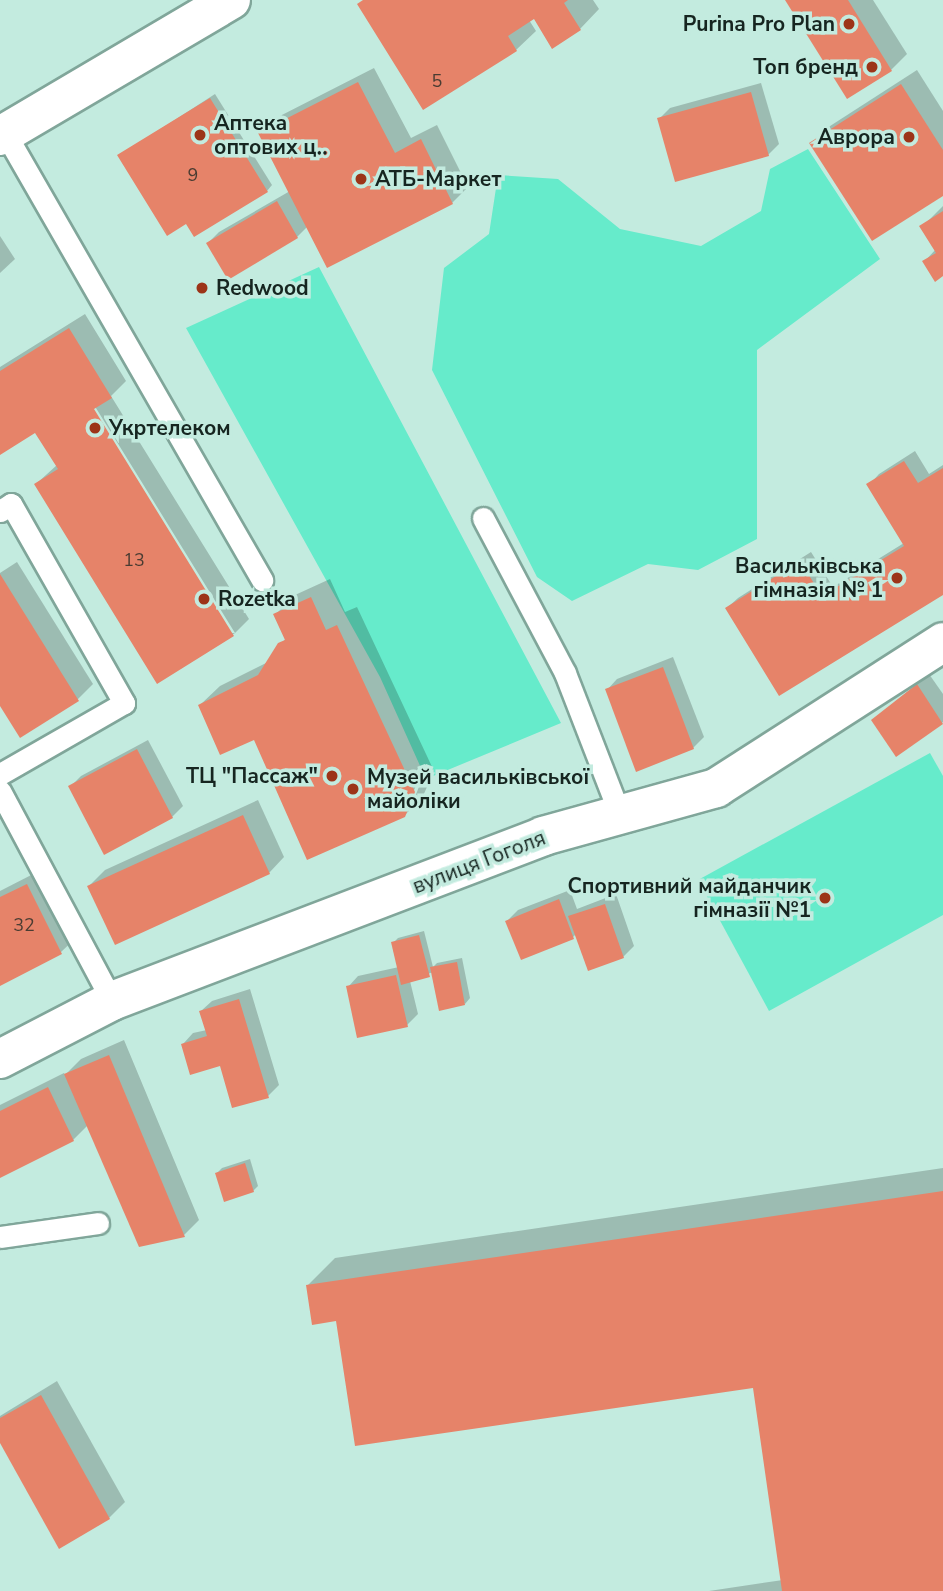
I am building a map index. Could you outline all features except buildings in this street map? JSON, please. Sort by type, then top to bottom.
[{"type":"street","points":[[2,131],[231,0]]},
{"type":"street","name":"вулиця Гоголя","points":[[0,1059],[112,1001],[543,836],[716,788],[943,642]]},
{"type":"lane","points":[[2,131],[262,580]]},
{"type":"lane","points":[[0,511],[11,504],[124,703],[0,774]]},
{"type":"lane","points":[[483,517],[565,673],[620,815]]},
{"type":"lane","points":[[0,791],[112,1001]]},
{"type":"lane","points":[[0,1237],[98,1223]]},
{"type":"green space","points":[[808,149],[880,259],[757,350],[757,539],[698,570],[648,564],[572,601],[537,577],[432,370],[444,268],[489,234],[498,175],[558,179],[620,229],[701,246],[761,211],[770,169]]},
{"type":"green space","points":[[319,267],[561,723],[426,779],[380,677],[186,328]]},
{"type":"green space","name":"Спортивний майданчик гімназії №1","points":[[930,753],[943,776],[943,915],[769,1011],[698,880]]},
{"type":"place","name":"Purina Pro Plan","points":[[849,24]]},
{"type":"place","name":"Топ бренд","points":[[872,67]]},
{"type":"place","name":"Аптека оптових ц‥","points":[[200,135]]},
{"type":"place","name":"Аврора","points":[[909,137]]},
{"type":"place","name":"АТБ-Маркет","points":[[361,179]]},
{"type":"place","name":"Redwood","points":[[202,288]]},
{"type":"place","name":"Укртелеком","points":[[95,428]]},
{"type":"place","name":"Васильківська гімназія № 1","points":[[897,578]]},
{"type":"place","name":"Rozetka","points":[[204,599]]},
{"type":"place","name":"ТЦ \"Пассаж\"","points":[[332,776]]},
{"type":"place","name":"Музей васильківської майоліки","points":[[353,789]]},
{"type":"place","name":"Спортивний майданчик гімназії №1","points":[[825,898]]}]
